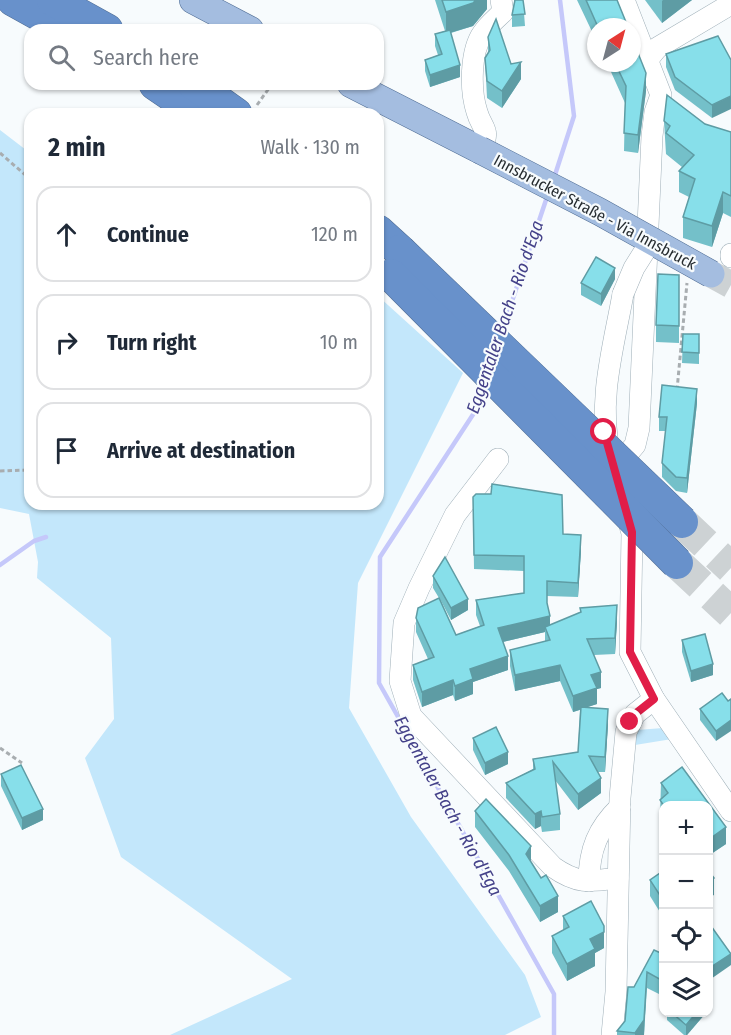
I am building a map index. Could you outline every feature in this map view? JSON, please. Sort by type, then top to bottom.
[{"type":"highway","points":[[13,0],[56,24]]},
{"type":"highway","points":[[53,0],[96,24]]},
{"type":"highway","points":[[164,90],[190,108]]},
{"type":"highway","points":[[206,90],[242,108]]},
{"type":"highway","points":[[387,255],[681,522]]},
{"type":"highway","points":[[387,255],[677,563]]},
{"type":"main road","points":[[193,0],[238,24]]},
{"type":"main road","name":"Innsbrucker Straße - Via Innsbruck","points":[[363,90],[655,238],[715,265]]},
{"type":"street","points":[[480,150],[486,140],[486,128],[477,112],[472,64],[482,34],[503,12],[501,0]]},
{"type":"street","points":[[614,470],[635,445],[639,428],[649,190],[653,128],[660,95],[624,0]]},
{"type":"street","points":[[648,59],[657,48],[731,4]]},
{"type":"street","points":[[660,95],[678,108]]},
{"type":"street","points":[[649,190],[655,238],[634,268],[623,294],[605,409],[604,432],[632,532],[630,652],[654,699],[731,811]]},
{"type":"street","points":[[498,459],[454,515],[418,588],[404,623],[400,681],[411,716],[553,867],[570,880],[618,878]]},
{"type":"street","points":[[612,1035],[616,992],[620,807],[626,732],[635,714],[654,699]]},
{"type":"street","points":[[589,881],[593,848],[604,823],[620,807]]},
{"type":"path","points":[[248,108],[266,90]]},
{"type":"path","points":[[0,153],[24,174]]},
{"type":"path","points":[[677,397],[715,265]]},
{"type":"path","points":[[0,471],[24,470]]},
{"type":"path","points":[[0,748],[22,763]]},
{"type":"shaded area","points":[[0,130],[24,148],[24,510],[384,510],[384,301],[463,373],[358,583],[349,708],[411,817],[525,975],[541,1017],[505,1035],[170,1035],[292,979],[121,857],[85,758],[114,719],[111,638],[37,578],[38,562],[29,514],[0,508]]},
{"type":"shaded area","points":[[663,728],[672,739],[635,745],[637,730]]},
{"type":"building","points":[[442,0],[476,0],[446,12]]},
{"type":"building","points":[[515,0],[523,0],[525,14],[512,15]]},
{"type":"building","points":[[586,0],[617,0],[624,18],[594,18]]},
{"type":"building","points":[[496,19],[511,64],[521,62],[502,91],[487,81],[485,58],[490,50],[488,37]]},
{"type":"building","points":[[450,30],[460,65],[430,75],[425,60],[442,54],[435,34]]},
{"type":"building","points":[[718,36],[731,60],[731,96],[712,105],[675,77],[666,54]]},
{"type":"building","points":[[641,60],[646,73],[638,135],[624,133],[626,86],[619,72],[641,72]]},
{"type":"building","points":[[667,95],[705,124],[731,132],[731,196],[723,192],[712,226],[683,217],[695,179],[679,171],[694,155],[666,133],[670,126],[664,121]]},
{"type":"building","points":[[596,257],[615,268],[601,294],[581,283]]},
{"type":"building","points":[[658,274],[679,275],[679,326],[656,325]]},
{"type":"building","points":[[683,334],[699,334],[699,353],[682,352]]},
{"type":"building","points":[[662,385],[697,389],[687,478],[676,477],[662,463],[667,417],[659,417]]},
{"type":"building","points":[[492,484],[562,495],[563,534],[581,535],[578,583],[547,581],[547,603],[550,616],[498,628],[508,656],[470,669],[473,679],[455,686],[453,680],[422,692],[413,665],[434,657],[416,618],[418,608],[439,598],[456,635],[484,625],[476,600],[524,593],[524,556],[474,555],[473,497],[476,494],[491,494]]},
{"type":"building","points":[[445,557],[468,599],[451,608],[433,576]]},
{"type":"building","points":[[617,605],[615,638],[587,639],[601,672],[591,675],[597,688],[573,696],[560,665],[515,675],[510,650],[550,640],[545,627],[581,612],[580,608]]},
{"type":"building","points":[[705,634],[713,664],[691,671],[682,640]]},
{"type":"building","points":[[722,693],[728,701],[731,699],[731,720],[716,731],[700,709]]},
{"type":"building","points":[[581,707],[608,709],[605,757],[589,756],[601,778],[578,794],[553,762],[560,814],[542,817],[541,811],[535,814],[506,783],[535,769],[533,759],[578,752]]},
{"type":"building","points":[[496,727],[508,752],[485,763],[473,738]]},
{"type":"building","points":[[21,765],[43,809],[22,818],[1,774]]},
{"type":"building","points":[[682,767],[707,801],[661,801],[668,793],[661,783]]},
{"type":"building","points":[[486,799],[531,846],[526,854],[541,878],[546,875],[558,896],[540,906],[509,855],[475,811]]},
{"type":"building","points":[[713,809],[726,827],[713,836]]},
{"type":"building","points":[[659,874],[659,894],[650,880]]},
{"type":"building","points":[[591,901],[604,926],[604,932],[590,939],[595,949],[567,964],[552,936],[569,927],[563,916]]},
{"type":"building","points":[[713,929],[731,954],[713,966]]},
{"type":"building","points":[[654,950],[659,952],[659,979],[647,972],[644,1020],[635,1033],[617,1031],[625,1021],[628,987],[634,987]]},
{"type":"building","points":[[677,1017],[693,1017],[686,1025]]},
{"type":"waterway","name":"Eggentaler Bach - Rio d'Ega","points":[[554,178],[574,116],[560,0]]},
{"type":"waterway","name":"Eggentaler Bach - Rio d'Ega","points":[[501,334],[548,194]]},
{"type":"waterway","name":"Eggentaler Bach - Rio d'Ega","points":[[484,385],[474,413],[380,557],[379,683],[554,994],[554,1035]]},
{"type":"waterway","points":[[0,565],[34,541],[46,537]]},
{"type":"tunnel","points":[[711,274],[731,285]]},
{"type":"tunnel","points":[[682,522],[731,568]]},
{"type":"tunnel","points":[[677,563],[731,613]]},
{"type":"route","points":[[604,432],[632,532],[630,652],[638,673],[654,699],[635,714],[630,722]]}]
